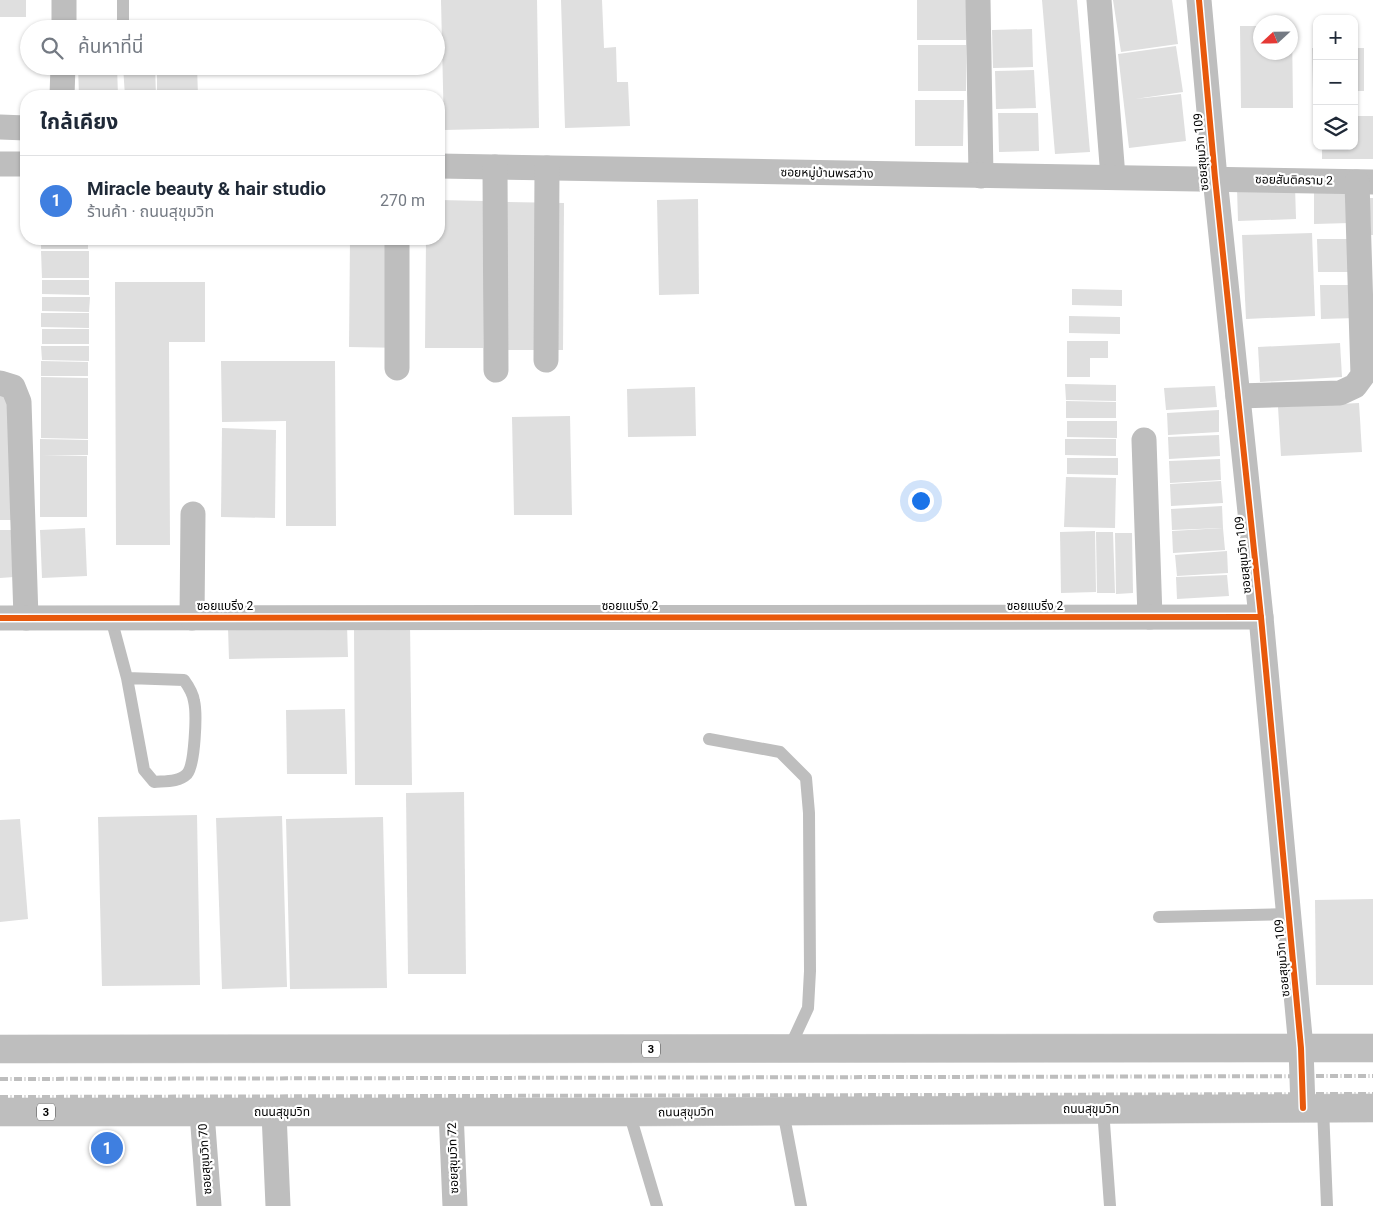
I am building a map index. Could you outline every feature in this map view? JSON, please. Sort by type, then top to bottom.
[{"type":"highway","name":"3","points":[[0,1049],[1373,1048]]},
{"type":"highway","name":"ถนนสุขุมวิท","points":[[0,1112],[629,1112],[1373,1108]]},
{"type":"street","points":[[64,0],[64,20]]},
{"type":"street","points":[[978,0],[981,176]]},
{"type":"street","points":[[1100,0],[1113,177]]},
{"type":"street","name":"ซอยสุขุมวิท 109","points":[[1199,0],[1215,178],[1261,617],[1301,1048],[1313,1108]]},
{"type":"street","points":[[62,90],[63,75]]},
{"type":"street","points":[[0,127],[20,128]]},
{"type":"street","points":[[0,164],[20,164]]},
{"type":"street","name":"ซอยหมู่บ้านพรสว่าง","points":[[445,166],[981,176],[1215,178]]},
{"type":"street","points":[[495,167],[496,370]]},
{"type":"street","points":[[546,360],[547,168]]},
{"type":"street","name":"ซอยสันติคราม 2","points":[[1215,178],[1365,182]]},
{"type":"street","points":[[1238,396],[1340,393],[1356,386],[1363,375],[1365,182]]},
{"type":"street","points":[[397,245],[397,368]]},
{"type":"street","points":[[0,383],[13,387],[19,402],[26,618]]},
{"type":"street","points":[[1144,440],[1150,617]]},
{"type":"street","points":[[192,618],[193,514]]},
{"type":"street","name":"ซอยแบริ่ง 2","points":[[0,618],[1261,617]]},
{"type":"street","name":"ซอยสุขุมวิท 72","points":[[451,1111],[455,1206]]},
{"type":"street","name":"ซอยสุขุมวิท 70","points":[[202,1113],[209,1206]]},
{"type":"street","points":[[274,1113],[278,1206]]},
{"type":"lane","points":[[123,0],[123,20]]},
{"type":"lane","points":[[111,618],[127,678],[144,770],[154,782],[180,780],[189,773],[193,762],[195,703],[191,690],[184,680],[127,678]]},
{"type":"lane","points":[[709,738],[780,752],[806,778],[809,813],[810,971],[808,1008],[789,1049]]},
{"type":"lane","points":[[1160,917],[1289,914]]},
{"type":"lane","points":[[1313,1108],[1327,1206]]},
{"type":"lane","points":[[1103,1109],[1110,1206]]},
{"type":"lane","points":[[783,1111],[801,1206]]},
{"type":"lane","points":[[629,1112],[657,1206]]},
{"type":"building","points":[[0,0],[26,0],[26,17],[0,17]]},
{"type":"building","points":[[441,0],[537,0],[539,128],[445,130],[445,90],[443,90],[443,75],[445,75],[445,20],[441,20]]},
{"type":"building","points":[[561,0],[602,0],[604,48],[616,47],[617,82],[628,82],[630,126],[565,128]]},
{"type":"building","points":[[917,0],[966,0],[966,40],[917,40]]},
{"type":"building","points":[[1042,0],[1077,0],[1090,152],[1055,154]]},
{"type":"building","points":[[1113,0],[1172,0],[1178,44],[1121,52]]},
{"type":"building","points":[[1240,26],[1253,26],[1253,60],[1292,60],[1293,108],[1241,108]]},
{"type":"building","points":[[1032,29],[1033,67],[993,68],[992,30]]},
{"type":"building","points":[[918,45],[966,45],[966,91],[918,91]]},
{"type":"building","points":[[1176,46],[1183,92],[1135,99],[1181,94],[1186,141],[1129,148],[1118,54]]},
{"type":"building","points":[[1312,48],[1313,48],[1313,90]]},
{"type":"building","points":[[1358,48],[1364,48],[1364,91],[1358,91]]},
{"type":"building","points":[[1034,70],[1036,108],[996,109],[995,71]]},
{"type":"building","points":[[78,75],[117,75],[118,90],[79,90]]},
{"type":"building","points":[[124,75],[155,75],[156,90],[125,90]]},
{"type":"building","points":[[157,75],[197,75],[198,90],[157,90]]},
{"type":"building","points":[[915,100],[964,100],[963,146],[915,146]]},
{"type":"building","points":[[998,113],[1038,113],[1039,151],[999,152]]},
{"type":"building","points":[[1358,116],[1373,116],[1373,159],[1322,159],[1322,150],[1358,150]]},
{"type":"building","points":[[1295,187],[1296,219],[1238,221],[1237,189]]},
{"type":"building","points":[[1349,190],[1350,223],[1314,224],[1314,191]]},
{"type":"building","points":[[1369,198],[1373,198],[1373,235],[1371,235]]},
{"type":"building","points":[[698,199],[699,294],[659,295],[657,200]]},
{"type":"building","points":[[445,200],[484,201],[483,348],[425,348],[426,245],[445,245]]},
{"type":"building","points":[[506,202],[564,203],[563,350],[505,350]]},
{"type":"building","points":[[1312,233],[1315,316],[1246,319],[1242,235]]},
{"type":"building","points":[[1317,239],[1353,239],[1353,272],[1318,272]]},
{"type":"building","points":[[41,245],[88,245],[88,249],[41,249]]},
{"type":"building","points":[[350,245],[407,245],[407,348],[349,347]]},
{"type":"building","points":[[41,251],[89,251],[89,278],[42,278]]},
{"type":"building","points":[[42,280],[89,280],[89,295],[42,294]]},
{"type":"building","points":[[115,282],[205,282],[205,342],[169,342],[170,545],[116,545]]},
{"type":"building","points":[[1320,285],[1356,285],[1357,318],[1321,319]]},
{"type":"building","points":[[1072,289],[1122,290],[1122,306],[1072,305]]},
{"type":"building","points":[[42,297],[90,297],[89,312],[42,311]]},
{"type":"building","points":[[41,313],[89,313],[89,328],[41,327]]},
{"type":"building","points":[[1069,316],[1120,317],[1120,334],[1069,333]]},
{"type":"building","points":[[42,329],[89,329],[89,344],[42,344]]},
{"type":"building","points":[[1067,341],[1108,341],[1108,358],[1090,358],[1090,377],[1067,377]]},
{"type":"building","points":[[1340,343],[1342,377],[1260,382],[1258,347]]},
{"type":"building","points":[[41,346],[89,346],[89,361],[42,360]]},
{"type":"building","points":[[41,361],[88,362],[88,376],[41,376]]},
{"type":"building","points":[[221,361],[335,361],[336,526],[286,526],[286,421],[222,422]]},
{"type":"building","points":[[41,377],[88,378],[88,439],[41,438]]},
{"type":"building","points":[[1065,384],[1116,385],[1116,401],[1066,400]]},
{"type":"building","points":[[1215,386],[1217,407],[1166,410],[1164,388]]},
{"type":"building","points":[[695,387],[696,436],[628,437],[627,389]]},
{"type":"building","points":[[0,395],[14,395],[17,520],[0,520]]},
{"type":"building","points":[[1066,401],[1116,402],[1116,418],[1066,418]]},
{"type":"building","points":[[1359,403],[1362,452],[1281,456],[1278,407]]},
{"type":"building","points":[[1219,410],[1219,432],[1168,435],[1167,413]]},
{"type":"building","points":[[570,416],[572,515],[514,515],[512,417]]},
{"type":"building","points":[[1067,421],[1117,421],[1117,438],[1067,437]]},
{"type":"building","points":[[222,428],[276,430],[275,518],[221,517]]},
{"type":"building","points":[[1219,435],[1220,456],[1169,459],[1168,437]]},
{"type":"building","points":[[40,439],[88,440],[88,455],[42,456],[87,456],[87,517],[40,517]]},
{"type":"building","points":[[1065,439],[1116,439],[1116,456],[1065,455]]},
{"type":"building","points":[[1067,458],[1118,458],[1118,475],[1067,474]]},
{"type":"building","points":[[1220,459],[1221,480],[1170,483],[1169,461]]},
{"type":"building","points":[[1066,477],[1116,478],[1115,528],[1064,527]]},
{"type":"building","points":[[1221,481],[1223,503],[1171,506],[1170,484]]},
{"type":"building","points":[[1222,506],[1223,528],[1172,530],[1171,509]]},
{"type":"building","points":[[85,528],[87,576],[42,578],[40,530]]},
{"type":"building","points":[[1223,528],[1225,550],[1173,553],[1172,531]]},
{"type":"building","points":[[0,530],[12,530],[14,577],[0,578]]},
{"type":"building","points":[[1095,531],[1096,592],[1061,593],[1060,532]]},
{"type":"building","points":[[1096,532],[1113,532],[1115,593],[1097,593]]},
{"type":"building","points":[[1115,533],[1132,533],[1133,593],[1116,594]]},
{"type":"building","points":[[1227,551],[1228,573],[1177,576],[1175,555]]},
{"type":"building","points":[[1227,575],[1229,596],[1177,599],[1176,577]]},
{"type":"building","points":[[410,624],[412,785],[355,785],[354,625]]},
{"type":"building","points":[[347,626],[348,657],[229,659],[228,628]]},
{"type":"building","points":[[345,709],[347,774],[287,774],[286,710]]},
{"type":"building","points":[[464,792],[466,974],[408,974],[406,793]]},
{"type":"building","points":[[197,815],[200,985],[102,986],[98,817]]},
{"type":"building","points":[[282,816],[287,987],[222,989],[216,818]]},
{"type":"building","points":[[383,817],[387,988],[290,989],[286,819]]},
{"type":"building","points":[[20,819],[28,919],[0,922],[0,820]]},
{"type":"building","points":[[1373,899],[1373,985],[1316,985],[1315,900]]},
{"type":"railway","points":[[0,1079],[1373,1076]]},
{"type":"railway","points":[[0,1097],[1373,1094]]},
{"type":"cycle path","points":[[1199,0],[1215,178],[1261,617],[1301,1048],[1303,1108]]},
{"type":"cycle path","points":[[0,618],[1261,617]]},
{"type":"place","name":"Miracle beauty & hair studio","points":[[107,1148]]}]
